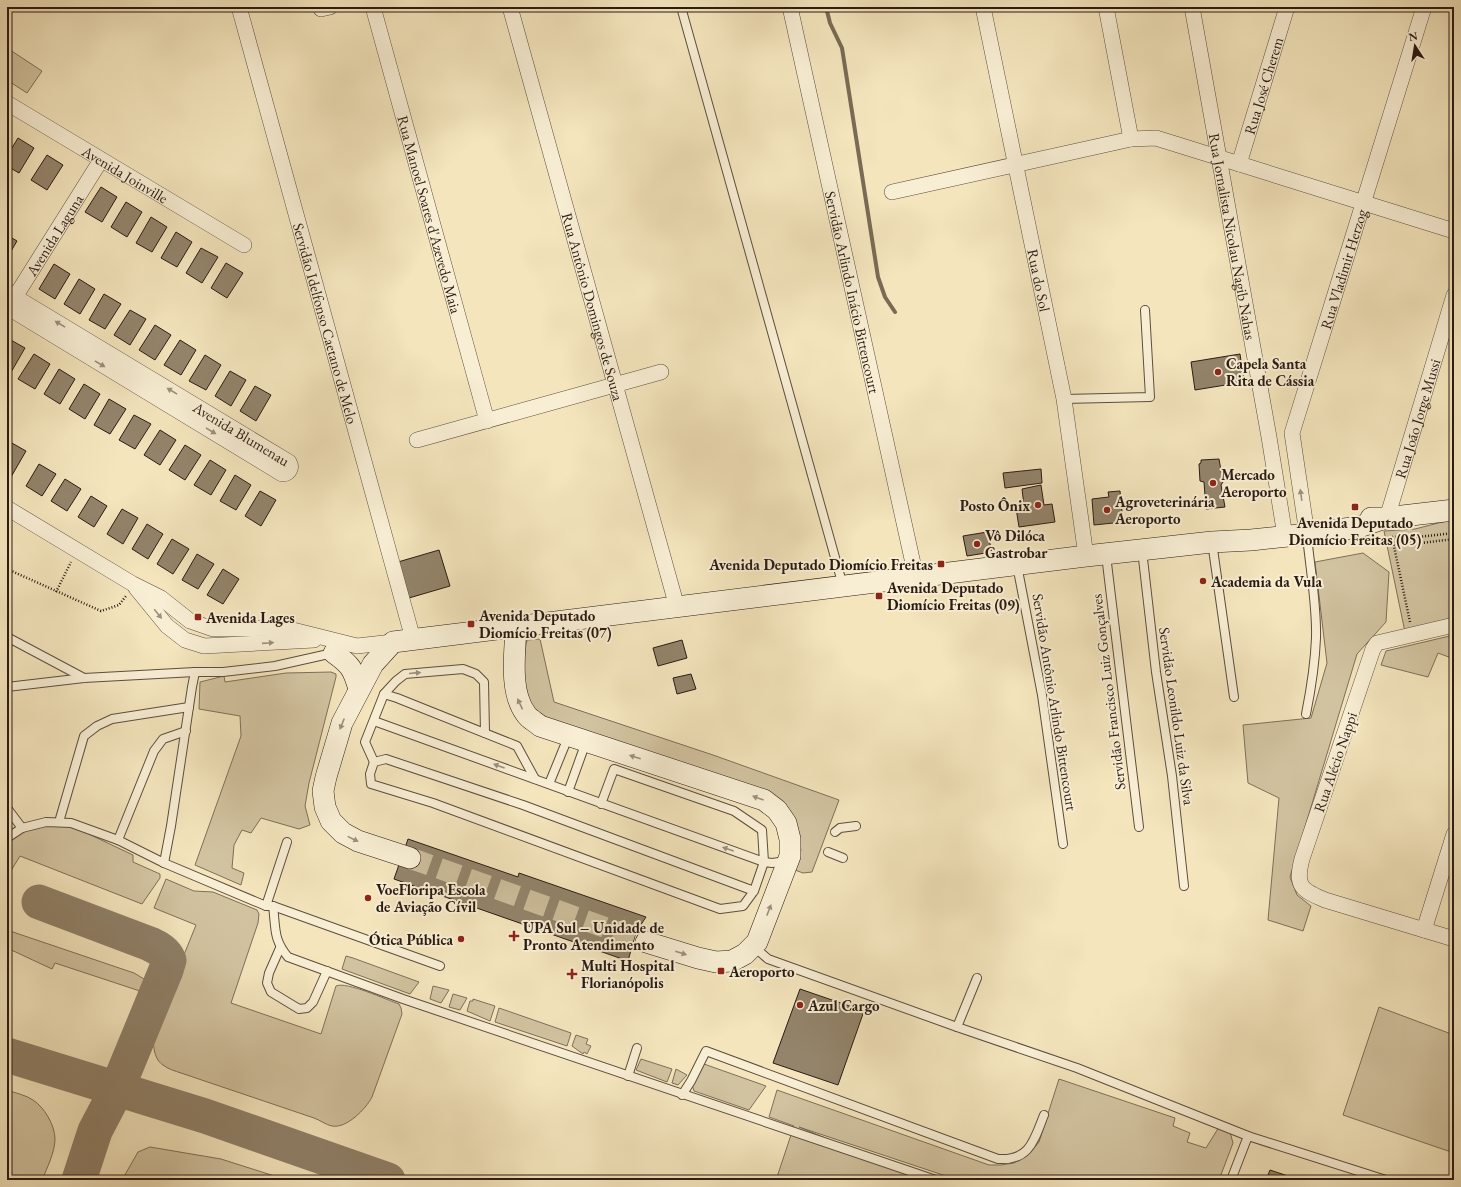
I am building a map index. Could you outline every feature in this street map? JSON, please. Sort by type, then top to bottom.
[{"type":"street","name":"Servidão Idelfonso Caetano de Melo","points":[[239,7],[413,639]]},
{"type":"street","name":"Rua Manoel Soares d'Azevedo Maia","points":[[373,7],[487,420]]},
{"type":"street","name":"Rua Antônio Domingos de Souza","points":[[510,7],[677,607]]},
{"type":"street","name":"Servidão Arlindo Inácio Bittencourt","points":[[790,7],[916,577]]},
{"type":"street","name":"Rua do Sol","points":[[983,7],[1096,555]]},
{"type":"street","points":[[1106,7],[1131,139]]},
{"type":"street","name":"Rua Jornalista Nicolau Nagib Nahas","points":[[1192,7],[1270,437],[1284,532]]},
{"type":"street","name":"Rua José Cherem","points":[[1239,164],[1287,7]]},
{"type":"street","name":"Rua Vladimir Herzog","points":[[1306,529],[1292,433],[1424,7]]},
{"type":"street","name":"Avenida Joinville","points":[[7,103],[244,245]]},
{"type":"street","points":[[892,192],[1131,139],[1156,138],[1454,231]]},
{"type":"street","name":"Avenida Laguna","points":[[9,302],[101,160]]},
{"type":"street","name":"Rua João Jorge Mussi","points":[[1387,527],[1454,295]]},
{"type":"street","name":"Avenida Blumenau","points":[[9,302],[289,462],[290,468],[288,472],[286,474],[282,474],[9,302]]},
{"type":"street","points":[[417,440],[661,372]]},
{"type":"street","points":[[1270,437],[1292,433]]},
{"type":"street","points":[[7,508],[133,584],[162,598],[190,620],[213,629],[285,628],[331,646],[354,673],[359,689]]},
{"type":"street","points":[[133,584],[167,626],[185,640],[204,646],[357,646],[1017,564],[1212,542],[1250,531],[1284,532],[1306,529],[1355,517],[1387,527],[1454,510]]},
{"type":"street","name":"Rua Alécio Nappi","points":[[1424,930],[1319,897],[1304,888],[1299,882],[1299,869],[1373,648],[1377,643],[1454,625]]},
{"type":"street","points":[[516,627],[515,684],[518,702],[527,716],[540,726],[764,800],[777,810],[786,823],[790,839],[790,856],[757,942],[745,954],[732,960],[716,962],[646,942]]},
{"type":"street","points":[[393,642],[373,664],[342,723],[326,777],[324,791],[325,807],[331,821],[343,833],[358,841],[410,858]]},
{"type":"street","points":[[1454,834],[1424,930],[1454,939]]},
{"type":"lane","points":[[681,7],[843,586]]},
{"type":"lane","points":[[1064,399],[1150,397],[1145,310]]},
{"type":"lane","points":[[1306,529],[1316,637],[1313,676],[1306,714]]},
{"type":"lane","points":[[1212,542],[1234,697]]},
{"type":"lane","name":"Servidão Leonildo Luiz da Silva","points":[[1142,550],[1156,672],[1172,776],[1184,886]]},
{"type":"lane","name":"Servidão Francisco Luiz Gonçalves","points":[[1096,555],[1139,827]]},
{"type":"lane","name":"Servidão Antônio Arlindo Bittencourt","points":[[1017,564],[1042,695],[1063,844]]},
{"type":"lane","points":[[7,637],[84,678]]},
{"type":"lane","points":[[7,687],[84,678],[195,672],[223,672],[275,666],[331,646]]},
{"type":"lane","points":[[58,664],[58,681]]},
{"type":"lane","points":[[485,733],[484,682],[476,674],[463,669],[405,674],[384,694],[365,742],[374,762],[370,774],[371,784],[432,804],[720,909],[743,906],[754,891],[764,862],[762,830],[734,811],[614,769],[601,804]]},
{"type":"lane","points":[[164,863],[195,672]]},
{"type":"lane","points":[[384,694],[517,746],[535,779]]},
{"type":"lane","points":[[59,822],[84,736],[97,726],[112,719],[189,707]]},
{"type":"lane","points":[[374,721],[764,862],[772,863],[788,861]]},
{"type":"lane","points":[[118,840],[154,751],[163,739],[186,731]]},
{"type":"lane","points":[[549,784],[578,738]]},
{"type":"lane","points":[[568,792],[578,738]]},
{"type":"lane","points":[[374,762],[386,759],[523,805],[754,891]]},
{"type":"lane","points":[[7,808],[22,828]]},
{"type":"lane","points":[[7,838],[22,828],[46,822],[71,823],[118,840],[164,863],[270,906],[440,966]]},
{"type":"lane","points":[[834,832],[840,828],[856,826]]},
{"type":"lane","points":[[287,842],[270,906],[280,948],[288,957],[403,999],[936,1180]]},
{"type":"lane","points":[[828,852],[843,858]]},
{"type":"lane","points":[[757,942],[760,952],[768,959],[957,1027],[1077,1068],[1248,1136],[1386,1180]]},
{"type":"lane","points":[[280,948],[269,973],[267,983],[271,992],[299,1009],[307,1008],[313,1002],[327,971]]},
{"type":"lane","points":[[957,1027],[977,978]]},
{"type":"lane","points":[[628,1076],[637,1048]]},
{"type":"lane","points":[[682,1094],[691,1081],[706,1051],[998,1159],[1008,1160],[1017,1157],[1032,1145],[1044,1115]]},
{"type":"lane","points":[[1232,1180],[1248,1136]]},
{"type":"path","points":[[1387,527],[1418,537],[1454,533]]},
{"type":"path","points":[[1387,527],[1413,544],[1454,539]]},
{"type":"path","points":[[1387,527],[1411,628]]},
{"type":"path","points":[[56,592],[77,550]]},
{"type":"path","points":[[7,569],[101,611],[120,605],[133,584]]},
{"type":"shaded area","points":[[7,48],[42,71],[27,93],[7,80]]},
{"type":"shaded area","points":[[1454,519],[1454,620],[1405,632],[1384,531],[1415,529]]},
{"type":"shaded area","points":[[1363,553],[1389,572],[1386,622],[1357,654],[1290,877],[1297,895],[1311,906],[1303,931],[1268,920],[1279,798],[1248,783],[1243,725],[1311,718],[1327,663],[1315,562]]},
{"type":"shaded area","points":[[1454,635],[1454,659],[1438,653],[1428,677],[1381,665],[1386,651]]},
{"type":"shaded area","points":[[540,639],[554,702],[713,755],[839,800],[812,872],[803,873],[795,870],[801,850],[794,824],[546,718],[533,710],[527,700],[525,692],[525,656],[527,640]]},
{"type":"shaded area","points":[[331,672],[336,674],[336,677],[309,783],[305,806],[310,825],[299,829],[261,818],[251,833],[242,830],[234,845],[232,868],[244,873],[241,885],[195,865],[241,736],[240,716],[199,709],[200,682],[224,676],[225,682],[286,673]]},
{"type":"shaded area","points":[[59,825],[76,828],[133,855],[133,862],[160,874],[160,878],[142,904],[20,856],[12,869],[7,882],[7,842],[23,832],[38,826]]},
{"type":"shaded area","points":[[166,879],[194,891],[213,892],[257,910],[259,914],[258,923],[231,1003],[321,1034],[336,986],[341,985],[357,988],[399,1004],[402,1014],[372,1097],[355,1117],[343,1124],[332,1126],[314,1118],[174,1071],[159,1062],[154,1048],[154,1029],[196,925],[154,908]]},
{"type":"shaded area","points":[[7,930],[134,973],[144,979],[150,989],[146,993],[55,963],[52,969],[7,948]]},
{"type":"shaded area","points":[[346,956],[419,982],[410,994],[342,969]]},
{"type":"shaded area","points":[[433,986],[449,990],[441,1003],[430,999]]},
{"type":"shaded area","points":[[453,994],[467,998],[460,1010],[449,1007]]},
{"type":"shaded area","points":[[473,999],[495,1006],[490,1021],[467,1011],[470,1001],[473,1001]]},
{"type":"shaded area","points":[[1379,1007],[1454,1035],[1454,1153],[1343,1115]]},
{"type":"shaded area","points":[[499,1008],[571,1033],[567,1046],[495,1022]]},
{"type":"shaded area","points":[[576,1035],[588,1039],[586,1044],[591,1046],[587,1054],[584,1052],[583,1054],[572,1046]]},
{"type":"shaded area","points":[[641,1059],[672,1069],[667,1082],[636,1070]]},
{"type":"shaded area","points":[[704,1064],[766,1086],[749,1110],[694,1091],[691,1081]]},
{"type":"shaded area","points":[[676,1069],[687,1075],[678,1085],[672,1083]]},
{"type":"shaded area","points":[[1059,1079],[1175,1118],[1173,1126],[1190,1133],[1187,1142],[1206,1148],[1219,1127],[1230,1132],[1233,1143],[1219,1180],[958,1180],[799,1127],[926,1180],[776,1180],[794,1126],[769,1117],[777,1090],[989,1165],[1001,1165],[1014,1163],[1029,1154],[1039,1142]]},
{"type":"shaded area","points":[[7,1090],[24,1095],[33,1100],[41,1107],[51,1122],[55,1134],[55,1144],[42,1180],[7,1180]]},
{"type":"shaded area","points":[[150,1147],[221,1159],[287,1180],[122,1180],[138,1152]]},
{"type":"building","points":[[18,138],[34,148],[19,173],[7,166],[7,156]]},
{"type":"building","points":[[47,155],[63,165],[47,190],[31,180]]},
{"type":"building","points":[[101,187],[117,197],[102,222],[85,212]]},
{"type":"building","points":[[126,202],[142,212],[127,237],[111,227]]},
{"type":"building","points":[[151,217],[167,227],[152,252],[136,243]]},
{"type":"building","points":[[176,232],[192,242],[177,267],[161,258]]},
{"type":"building","points":[[7,235],[17,241],[7,258]]},
{"type":"building","points":[[201,248],[218,257],[202,283],[186,273]]},
{"type":"building","points":[[226,263],[243,273],[227,298],[211,288]]},
{"type":"building","points":[[54,264],[70,274],[55,299],[39,289]]},
{"type":"building","points":[[79,279],[95,289],[80,314],[64,304]]},
{"type":"building","points":[[104,294],[121,304],[105,329],[89,320]]},
{"type":"building","points":[[130,310],[146,319],[130,345],[114,335]]},
{"type":"building","points":[[155,325],[171,335],[155,360],[139,350]]},
{"type":"building","points":[[9,339],[25,348],[10,374],[7,372],[7,342]]},
{"type":"building","points":[[180,340],[196,350],[181,375],[164,365]]},
{"type":"building","points":[[34,354],[50,364],[35,389],[18,379]]},
{"type":"building","name":"Capela Santa Rita de Cássia","points":[[1240,354],[1244,382],[1195,390],[1191,362]]},
{"type":"building","points":[[205,355],[221,365],[206,390],[189,381]]},
{"type":"building","points":[[59,369],[75,379],[60,404],[44,394]]},
{"type":"building","points":[[230,371],[246,380],[231,406],[215,396]]},
{"type":"building","points":[[84,384],[100,394],[85,419],[69,409]]},
{"type":"building","points":[[255,386],[271,395],[256,421],[240,411]]},
{"type":"building","points":[[109,399],[126,409],[110,434],[94,425]]},
{"type":"building","points":[[134,415],[151,424],[135,449],[119,440]]},
{"type":"building","points":[[160,430],[176,440],[160,465],[144,455]]},
{"type":"building","points":[[10,442],[26,451],[11,477],[7,474],[7,446]]},
{"type":"building","points":[[185,445],[201,455],[185,480],[169,470]]},
{"type":"building","name":"Mercado Aeroporto","points":[[1219,459],[1223,482],[1221,485],[1225,507],[1206,509],[1204,482],[1200,481],[1199,464],[1201,463],[1201,460]]},
{"type":"building","points":[[210,460],[226,470],[211,495],[194,485]]},
{"type":"building","points":[[39,464],[56,474],[42,496],[26,486]]},
{"type":"building","points":[[1041,469],[1042,483],[1005,488],[1003,473]]},
{"type":"building","points":[[235,475],[251,485],[236,510],[220,501]]},
{"type":"building","points":[[65,479],[81,489],[67,511],[51,501]]},
{"type":"building","name":"Posto Ônix","points":[[1041,485],[1044,505],[1052,504],[1055,522],[1019,527],[1016,508],[1024,506],[1022,489]]},
{"type":"building","points":[[260,491],[276,500],[261,526],[245,516]]},
{"type":"building","name":"Agroveterinária Aeroporto","points":[[1120,491],[1123,522],[1094,525],[1092,499],[1109,497],[1108,492]]},
{"type":"building","points":[[91,496],[107,506],[94,527],[78,517]]},
{"type":"building","points":[[122,509],[138,518],[123,544],[107,534]]},
{"type":"building","points":[[147,524],[163,534],[148,559],[132,549]]},
{"type":"building","name":"Vô Dilóca Gastrobar","points":[[987,532],[992,552],[967,556],[963,536]]},
{"type":"building","points":[[172,539],[189,549],[173,574],[157,564]]},
{"type":"building","points":[[439,550],[450,586],[409,598],[398,562]]},
{"type":"building","points":[[197,554],[214,564],[198,589],[182,580]]},
{"type":"building","points":[[223,569],[239,579],[223,604],[207,595]]},
{"type":"building","points":[[682,640],[687,658],[658,666],[653,648]]},
{"type":"building","points":[[691,674],[696,689],[677,694],[673,678]]},
{"type":"building","points":[[408,839],[518,877],[519,873],[646,917],[636,932],[628,961],[394,879]]},
{"type":"building","points":[[800,989],[864,1011],[838,1085],[773,1063]]},
{"type":"building","points":[[1270,1170],[1300,1180],[1266,1180]]},
{"type":"waterway","points":[[826,7],[830,23],[842,48],[878,277],[885,297],[895,312]]},
{"type":"taxiway","points":[[39,902],[150,944],[163,952],[169,960],[117,1089],[95,1131],[79,1180]]},
{"type":"taxiway","points":[[7,1055],[205,1116],[388,1180]]},
{"type":"tunnel","points":[[410,858],[646,942]]},
{"type":"place","name":"Capela Santa Rita de Cássia","points":[[1218,372]]},
{"type":"place","name":"Mercado Aeroporto","points":[[1213,483]]},
{"type":"place","name":"Posto Ônix","points":[[1038,505]]},
{"type":"place","name":"Avenida Deputado Diomício Freitas (05)","points":[[1355,507]]},
{"type":"place","name":"Agroveterinária Aeroporto","points":[[1107,510]]},
{"type":"place","name":"Vô Dilóca Gastrobar","points":[[977,544]]},
{"type":"place","name":"Avenida Deputado Diomício Freitas","points":[[941,564]]},
{"type":"place","name":"Academia da Vula","points":[[1203,581]]},
{"type":"place","name":"Avenida Deputado Diomício Freitas (09)","points":[[879,596]]},
{"type":"place","name":"Avenida Lages","points":[[198,617]]},
{"type":"place","name":"Avenida Deputado Diomício Freitas (07)","points":[[471,624]]},
{"type":"place","name":"VoeFloripa Escola de Aviação Cívil","points":[[368,898]]},
{"type":"place","name":"UPA Sul – Unidade de Pronto Atendimento","points":[[514,936]]},
{"type":"place","name":"Ótica Pública","points":[[461,939]]},
{"type":"place","name":"Aeroporto","points":[[721,971]]},
{"type":"place","name":"Multi Hospital Florianópolis","points":[[572,974]]},
{"type":"place","name":"Azul Cargo","points":[[800,1005]]}]
